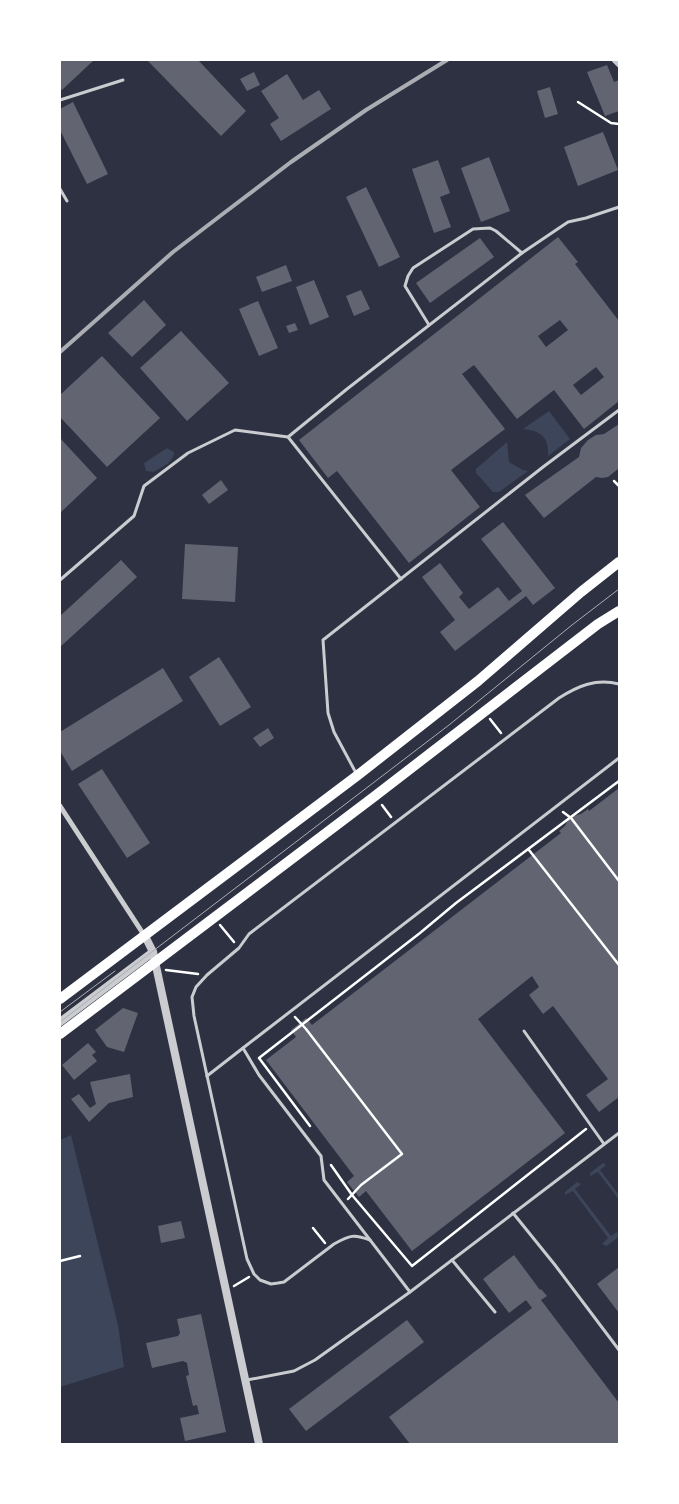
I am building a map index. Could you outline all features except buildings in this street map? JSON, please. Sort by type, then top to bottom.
[{"type":"main road","points":[[60,1000],[358,775],[478,681],[580,592],[619,562]]},
{"type":"main road","points":[[60,1034],[154,957],[215,918],[598,624],[619,611]]},
{"type":"street","points":[[614,60],[619,65]]},
{"type":"street","points":[[60,806],[145,936],[154,957],[259,1444]]},
{"type":"street","points":[[60,1022],[154,957]]},
{"type":"lane","points":[[60,100],[123,80]]},
{"type":"lane","points":[[60,189],[66,201]]},
{"type":"lane","points":[[288,437],[354,383],[522,253],[568,222],[619,207]]},
{"type":"lane","points":[[429,325],[405,286],[413,268],[473,229],[490,228],[522,253]]},
{"type":"lane","points":[[358,775],[334,732],[328,713],[324,640],[543,466],[619,410]]},
{"type":"lane","points":[[60,580],[134,516],[144,486],[188,453],[235,430],[288,437],[401,579]]},
{"type":"lane","points":[[370,1240],[356,1235],[343,1239],[284,1282],[271,1284],[260,1280],[254,1274],[247,1259],[194,1016],[192,997],[196,987],[239,948],[249,934],[559,698],[572,689],[590,683],[604,681],[619,684]]},
{"type":"lane","points":[[207,1076],[619,758]]},
{"type":"lane","points":[[524,1031],[604,1144]]},
{"type":"lane","points":[[243,1048],[259,1075],[321,1156],[324,1180],[410,1292]]},
{"type":"lane","points":[[246,1380],[294,1371],[315,1360],[410,1292],[619,1133]]},
{"type":"lane","points":[[513,1214],[555,1265],[619,1350]]},
{"type":"lane","points":[[452,1260],[495,1312]]},
{"type":"path","points":[[578,102],[611,123],[619,124]]},
{"type":"path","points":[[614,481],[619,486]]},
{"type":"path","points":[[485,712],[505,739]]},
{"type":"path","points":[[310,1126],[260,1058],[456,903],[619,781]]},
{"type":"path","points":[[376,796],[396,822]]},
{"type":"path","points":[[556,806],[571,818],[619,881]]},
{"type":"path","points":[[529,849],[619,965]]},
{"type":"path","points":[[215,918],[239,948]]},
{"type":"path","points":[[158,976],[165,970],[207,975]]},
{"type":"path","points":[[290,1012],[303,1025],[402,1154],[361,1185]]},
{"type":"path","points":[[330,1162],[332,1168],[352,1195],[412,1266],[591,1126]]},
{"type":"path","points":[[313,1228],[329,1248]]},
{"type":"path","points":[[60,1261],[80,1256]]},
{"type":"path","points":[[227,1291],[254,1274]]},
{"type":"shaded area","points":[[549,411],[570,439],[548,456],[546,440],[543,436],[523,429]]},
{"type":"shaded area","points":[[507,442],[509,462],[528,471],[499,492],[493,492],[476,473],[476,469]]},
{"type":"shaded area","points":[[167,448],[174,452],[172,459],[154,472],[146,471],[144,463]]},
{"type":"shaded area","points":[[71,1135],[118,1325],[124,1367],[60,1387],[60,1140]]},
{"type":"shaded area","points":[[603,1163],[606,1165],[600,1170],[619,1195],[619,1200],[598,1172],[590,1176],[590,1173]]},
{"type":"shaded area","points":[[577,1182],[581,1184],[575,1189],[611,1236],[618,1233],[618,1237],[607,1246],[602,1244],[608,1238],[573,1191],[565,1195],[565,1192]]},
{"type":"tram line","points":[[60,1022],[449,725],[619,589]]},
{"type":"tram line","points":[[60,1012],[115,971]]},
{"type":"railway","points":[[60,352],[173,252],[291,162],[366,110],[447,60]]}]
